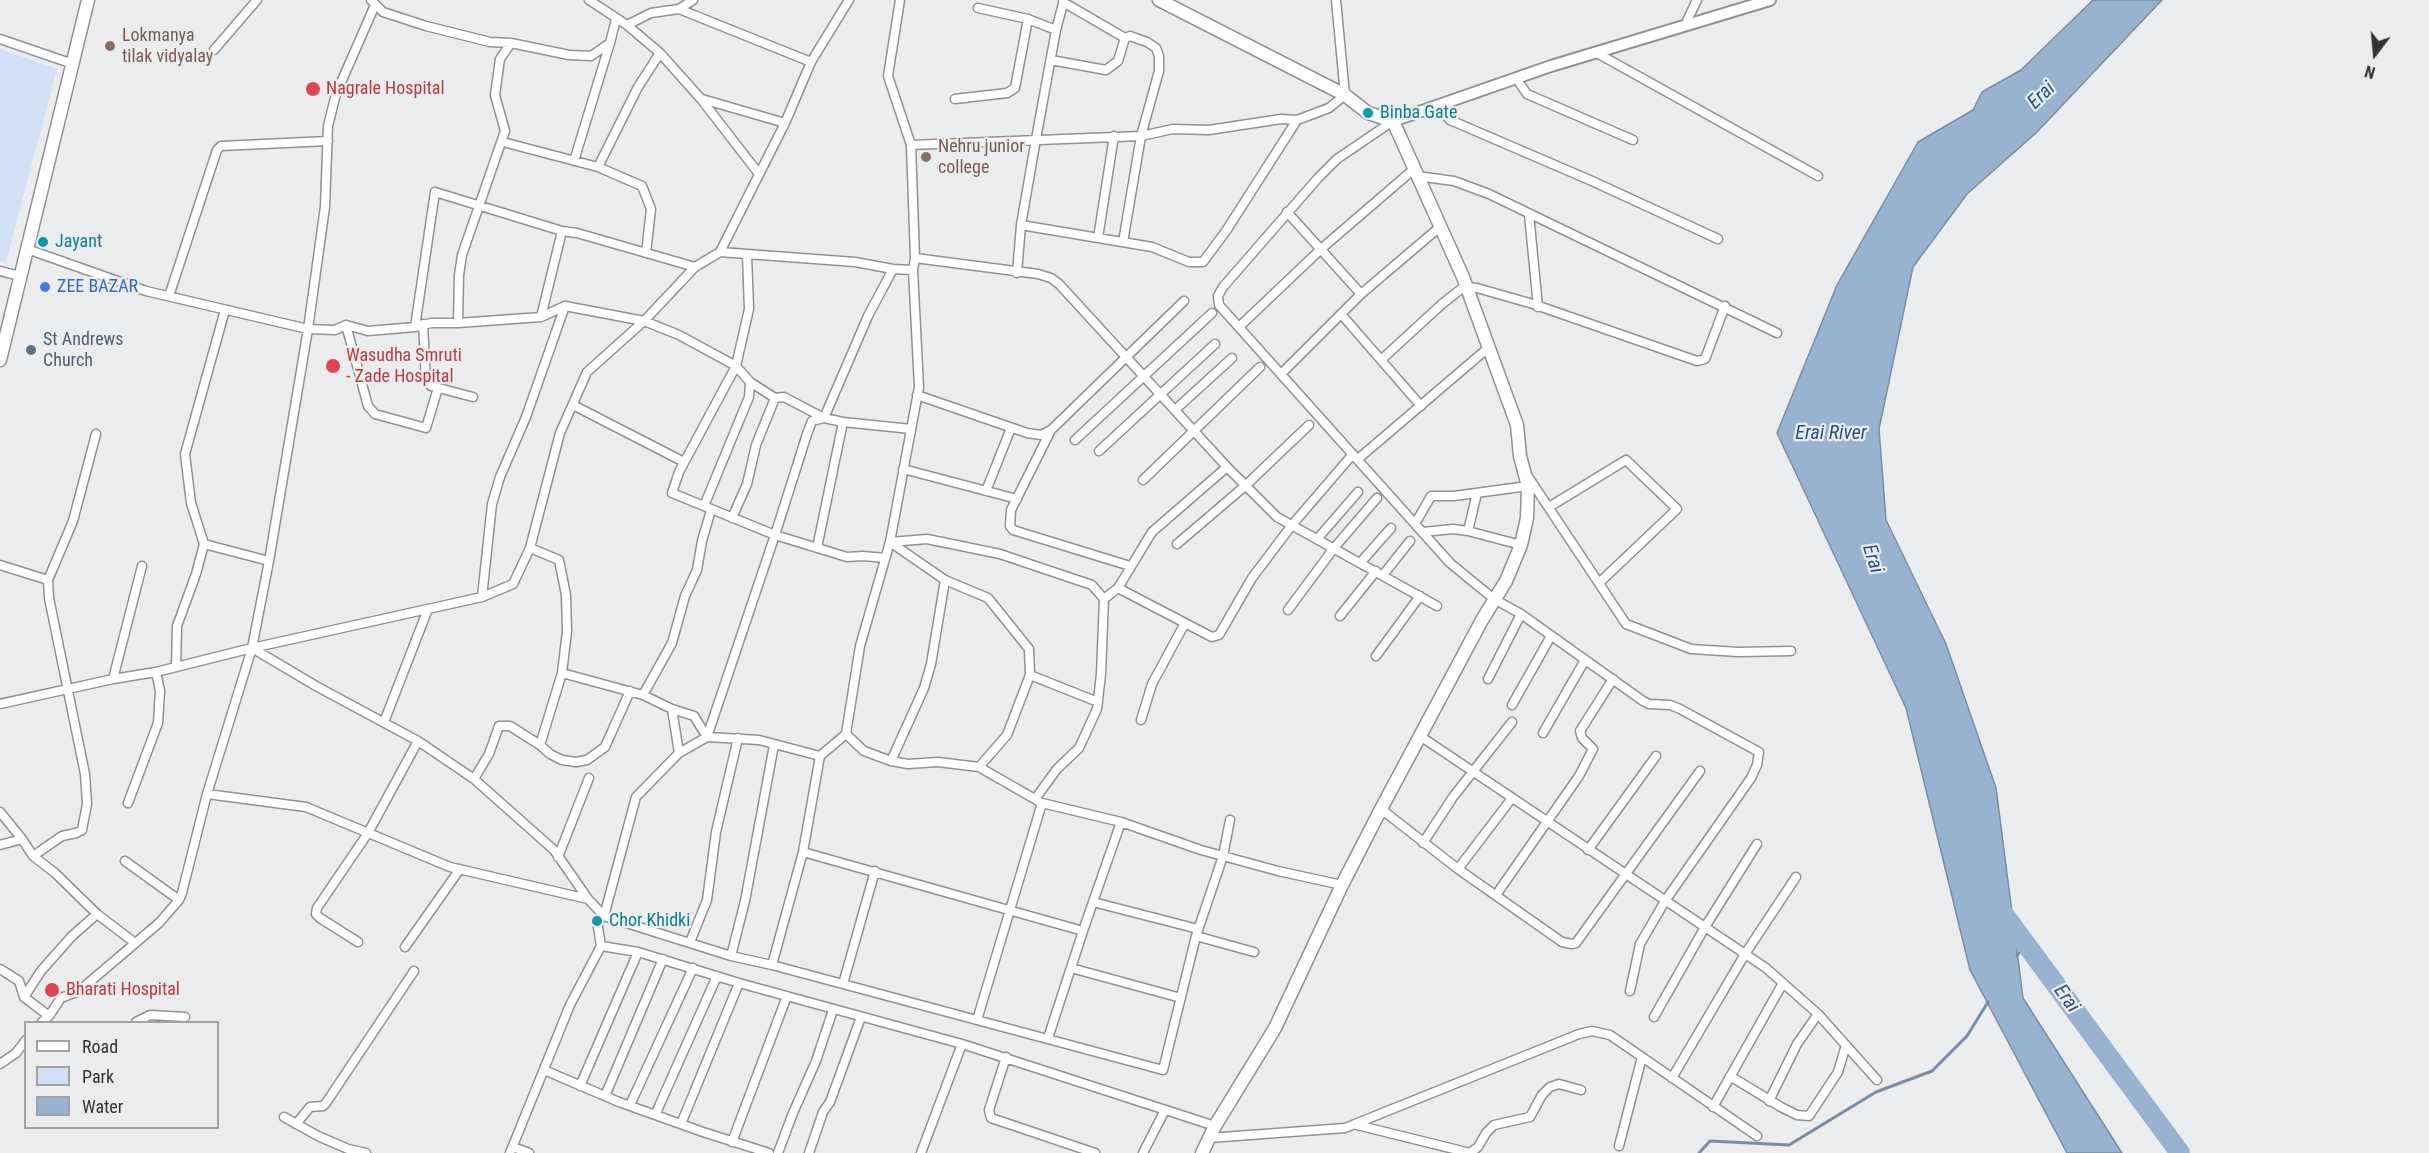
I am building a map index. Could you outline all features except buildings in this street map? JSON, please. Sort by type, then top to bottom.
[{"type":"main road","points":[[0,360],[88,0]]},
{"type":"main road","points":[[1159,0],[1345,95],[1368,113],[1393,121],[1466,287],[1517,425],[1520,456],[1528,486],[1527,518],[1521,545],[1506,581],[1494,599],[1381,809],[1342,885],[1275,1028],[1215,1125],[1202,1153]]},
{"type":"street","points":[[214,50],[257,0]]},
{"type":"street","points":[[589,0],[627,25],[660,53],[701,99],[759,174]]},
{"type":"street","points":[[627,25],[651,14],[679,9],[693,0]]},
{"type":"street","points":[[0,704],[156,672],[252,648],[482,597],[513,584],[530,548],[560,433],[587,372],[644,321],[695,267],[720,252],[785,123],[812,62],[849,0]]},
{"type":"street","points":[[772,965],[803,852],[820,756],[846,734],[860,646],[890,542],[918,395],[911,145],[888,76],[900,0]]},
{"type":"street","points":[[911,145],[1141,136],[1173,129],[1209,130],[1281,119],[1297,120],[1329,108],[1345,95],[1336,0]]},
{"type":"street","points":[[1684,26],[1697,0]]},
{"type":"street","points":[[1630,991],[1640,944],[1665,901],[1752,778],[1759,752],[1680,709],[1670,705],[1649,704],[1521,614],[1494,599],[1450,563],[1219,305],[1219,292],[1287,212],[1337,159],[1393,121],[1595,52],[1770,0]]},
{"type":"street","points":[[1017,273],[1021,225],[1056,30],[1064,1],[1125,38],[1130,36],[1147,42],[1156,48],[1159,56],[1159,70],[1141,136],[1123,242]]},
{"type":"street","points":[[0,969],[19,981],[24,997],[46,1019],[61,998],[80,991],[159,923],[179,900],[207,794],[252,648],[308,329],[325,207],[328,126],[336,94],[373,2],[383,12],[426,26],[490,42],[511,43],[569,55],[591,56],[610,43]]},
{"type":"street","points":[[978,8],[1028,19],[1056,30]]},
{"type":"street","points":[[679,9],[812,62]]},
{"type":"street","points":[[574,161],[616,19]]},
{"type":"street","points":[[955,99],[1007,93],[1015,88],[1028,19]]},
{"type":"street","points":[[1051,60],[1106,70],[1118,61],[1125,38]]},
{"type":"street","points":[[0,39],[73,64]]},
{"type":"street","points":[[458,323],[459,275],[462,255],[506,131],[495,95],[500,59],[511,43]]},
{"type":"street","points":[[1595,52],[1818,176]]},
{"type":"street","points":[[598,168],[638,87],[660,53]]},
{"type":"street","points":[[1516,78],[1523,90],[1536,98],[1633,140]]},
{"type":"street","points":[[701,99],[785,123]]},
{"type":"street","points":[[1438,105],[1450,120],[1718,238]]},
{"type":"street","points":[[1021,225],[1123,242],[1162,251],[1193,263],[1205,260],[1297,120]]},
{"type":"street","points":[[1098,238],[1114,136]]},
{"type":"street","points":[[169,296],[217,150],[221,146],[328,141]]},
{"type":"street","points":[[503,142],[598,168],[642,186],[651,209],[646,253]]},
{"type":"street","points":[[1239,327],[1322,249],[1415,173],[1470,186],[1725,306],[1777,333]]},
{"type":"street","points":[[473,397],[428,384],[424,375],[419,325],[435,192],[562,231],[695,267]]},
{"type":"street","points":[[1287,212],[1361,294]]},
{"type":"street","points":[[1529,214],[1538,307]]},
{"type":"street","points":[[1281,374],[1361,294],[1441,226]]},
{"type":"street","points":[[542,317],[562,231]]},
{"type":"street","points":[[27,249],[146,291],[308,329],[336,330],[346,325],[368,331],[419,325],[542,317],[565,306],[644,321],[679,335],[736,366],[750,382],[775,398],[784,397],[824,417],[843,422],[911,429]]},
{"type":"street","points":[[720,252],[855,262],[913,270]]},
{"type":"street","points":[[747,255],[749,309],[736,366],[684,462],[672,493],[775,536],[846,557],[885,558]]},
{"type":"street","points":[[915,258],[1038,274],[1051,278],[1227,467],[1277,517],[1437,606]]},
{"type":"street","points":[[706,737],[812,421],[824,417],[868,316],[893,269]]},
{"type":"street","points":[[0,270],[20,276]]},
{"type":"street","points":[[1381,360],[1442,304],[1466,287],[1477,288],[1538,307],[1700,362],[1705,359],[1725,306]]},
{"type":"street","points":[[918,395],[1011,428],[1041,435],[1051,430],[1184,301]]},
{"type":"street","points":[[482,597],[492,504],[500,477],[526,417],[565,306]]},
{"type":"street","points":[[176,667],[177,626],[204,544],[191,503],[185,454],[225,309]]},
{"type":"street","points":[[1075,440],[1212,313]]},
{"type":"street","points":[[1341,314],[1421,406]]},
{"type":"street","points":[[346,325],[368,406],[375,414],[426,428],[438,388]]},
{"type":"street","points":[[1099,451],[1215,344]]},
{"type":"street","points":[[1118,588],[1212,637],[1219,635],[1252,578],[1292,525],[1355,457],[1421,406],[1488,348]]},
{"type":"street","points":[[1175,410],[1232,358]]},
{"type":"street","points":[[1143,480],[1260,367]]},
{"type":"street","points":[[643,694],[672,643],[685,596],[697,570],[708,508],[749,398],[750,382]]},
{"type":"street","points":[[732,518],[747,484],[756,445],[775,398]]},
{"type":"street","points":[[573,405],[684,462]]},
{"type":"street","points":[[817,548],[843,422]]},
{"type":"street","points":[[1177,544],[1245,486],[1309,425]]},
{"type":"street","points":[[986,491],[1011,428]]},
{"type":"street","points":[[1051,430],[1017,499],[1009,519],[1010,526],[1013,530],[1130,566]]},
{"type":"street","points":[[33,856],[62,836],[79,832],[84,826],[86,816],[85,774],[49,598],[48,580],[73,520],[96,434]]},
{"type":"street","points":[[1549,507],[1626,460],[1677,509],[1599,583]]},
{"type":"street","points":[[1104,599],[1118,588],[1152,532],[1227,467]]},
{"type":"street","points":[[903,470],[1017,499]]},
{"type":"street","points":[[1526,472],[1626,624],[1676,645],[1706,651],[1791,651]]},
{"type":"street","points":[[1415,524],[1427,507],[1431,496],[1454,496],[1528,486]]},
{"type":"street","points":[[1318,538],[1358,492]]},
{"type":"street","points":[[1468,531],[1477,493]]},
{"type":"street","points":[[1288,610],[1334,548],[1377,498]]},
{"type":"street","points":[[1361,562],[1391,528]]},
{"type":"street","points":[[1423,532],[1453,529],[1521,545]]},
{"type":"street","points":[[890,542],[927,539],[1000,554],[1092,585],[1104,599],[1097,710],[1079,748],[1057,769],[1039,801],[977,1020]]},
{"type":"street","points":[[1340,616],[1410,541]]},
{"type":"street","points":[[890,542],[945,580],[988,598],[1029,649],[1030,675],[1007,735],[979,767]]},
{"type":"street","points":[[204,544],[268,561]]},
{"type":"street","points":[[530,548],[559,560],[567,613],[562,673],[540,745]]},
{"type":"street","points":[[0,566],[48,580]]},
{"type":"street","points":[[113,679],[142,566]]},
{"type":"street","points":[[891,761],[924,688],[931,664],[945,580]]},
{"type":"street","points":[[1376,656],[1420,596]]},
{"type":"street","points":[[384,722],[428,609]]},
{"type":"street","points":[[1488,680],[1521,614]]},
{"type":"street","points":[[1141,720],[1152,684],[1185,623]]},
{"type":"street","points":[[1512,705],[1551,636]]},
{"type":"street","points":[[252,648],[418,741],[474,779],[554,850],[588,899],[604,915],[730,956],[772,965],[1163,1070],[1197,933],[1223,856],[1230,820]]},
{"type":"street","points":[[1543,733],[1586,660]]},
{"type":"street","points":[[128,803],[158,723],[160,691],[156,672]]},
{"type":"street","points":[[562,673],[643,694],[672,709],[694,716],[706,737]]},
{"type":"street","points":[[1030,675],[1098,702]]},
{"type":"street","points":[[1496,895],[1579,776],[1593,749],[1582,738],[1580,731],[1612,679]]},
{"type":"street","points":[[474,779],[489,754],[499,726],[510,726],[562,760],[576,762],[587,760],[605,747],[630,691]]},
{"type":"street","points":[[672,709],[679,753]]},
{"type":"street","points":[[1423,843],[1453,797],[1512,722]]},
{"type":"street","points":[[846,734],[864,751],[891,761],[908,764],[938,762],[979,767],[1039,801],[1121,822],[1223,856],[1342,885]]},
{"type":"street","points":[[1420,736],[1745,954],[1818,1014],[1877,1080]]},
{"type":"street","points":[[529,1153],[512,1150],[570,1005],[601,946],[597,921],[604,915],[636,797],[679,753],[706,737],[759,740],[820,756]]},
{"type":"street","points":[[690,942],[707,900],[716,832],[738,738]]},
{"type":"street","points":[[358,942],[320,918],[316,912],[368,832],[418,741]]},
{"type":"street","points":[[730,956],[745,901],[774,745]]},
{"type":"street","points":[[1588,850],[1656,756]]},
{"type":"street","points":[[1381,809],[1458,870],[1562,942],[1572,944],[1576,943],[1700,771]]},
{"type":"street","points":[[558,857],[589,778]]},
{"type":"street","points":[[207,794],[306,807],[460,869],[588,899]]},
{"type":"street","points":[[1458,870],[1512,798]]},
{"type":"street","points":[[0,812],[33,856],[56,873],[97,914],[135,943]]},
{"type":"street","points":[[1048,1038],[1121,822]]},
{"type":"street","points":[[0,845],[22,839]]},
{"type":"street","points":[[1654,1017],[1757,844]]},
{"type":"street","points":[[803,852],[1083,931]]},
{"type":"street","points":[[125,861],[179,900]]},
{"type":"street","points":[[405,947],[460,869]]},
{"type":"street","points":[[843,984],[875,871]]},
{"type":"street","points":[[1672,1078],[1745,954],[1796,877]]},
{"type":"street","points":[[1094,902],[1254,952]]},
{"type":"street","points":[[24,997],[41,971],[72,936],[97,914]]},
{"type":"street","points":[[601,946],[638,952],[833,1010],[962,1044],[1096,1085],[1215,1125]]},
{"type":"street","points":[[580,1086],[638,952]]},
{"type":"street","points":[[605,1096],[663,960]]},
{"type":"street","points":[[630,1105],[693,968]]},
{"type":"street","points":[[1071,968],[1181,998]]},
{"type":"street","points":[[296,1124],[310,1107],[322,1106],[326,1103],[414,971]]},
{"type":"street","points":[[656,1113],[717,976]]},
{"type":"street","points":[[681,1124],[739,983]]},
{"type":"street","points":[[1713,1107],[1783,983]]},
{"type":"street","points":[[732,1142],[787,996]]},
{"type":"street","points":[[778,1153],[816,1061],[833,1010]]},
{"type":"street","points":[[1769,1101],[1797,1044],[1818,1014]]},
{"type":"street","points":[[140,1021],[150,1015],[184,1017]]},
{"type":"street","points":[[809,1153],[861,1017]]},
{"type":"street","points":[[1209,1137],[1345,1128],[1357,1125],[1586,1032],[1604,1032],[1757,1136]]},
{"type":"street","points":[[0,1064],[16,1053],[24,1043]]},
{"type":"street","points":[[921,1153],[962,1044]]},
{"type":"street","points":[[1730,1076],[1769,1101],[1797,1115],[1809,1116],[1838,1072],[1846,1045]]},
{"type":"street","points":[[1006,1057],[989,1110],[991,1118],[1095,1153]]},
{"type":"street","points":[[1619,1146],[1642,1057]]},
{"type":"street","points":[[544,1070],[605,1096],[769,1153]]},
{"type":"street","points":[[1357,1125],[1470,1153],[1478,1147],[1494,1125],[1530,1117],[1542,1095],[1550,1087],[1558,1084],[1581,1090]]},
{"type":"street","points":[[1143,1153],[1165,1110]]},
{"type":"street","points":[[284,1117],[348,1149],[366,1153]]},
{"type":"green space","points":[[0,49],[57,69],[6,262],[0,261]]},
{"type":"water","name":"Erai River","points":[[2093,0],[2162,0],[2036,133],[1967,194],[1913,267],[1879,429],[1886,520],[1946,644],[1996,788],[2023,998],[2122,1153],[2067,1153],[1970,970],[1906,708],[1777,433],[1837,285],[1918,142],[1973,110],[1982,92],[2021,70]]},
{"type":"waterway","name":"Erai","points":[[2000,909],[2180,1153]]},
{"type":"waterway","points":[[2017,956],[2025,943]]},
{"type":"waterway","points":[[1699,1153],[1710,1141],[1789,1145],[1876,1092],[1932,1071],[1967,1036],[1988,1002]]},
{"type":"place","name":"Lokmanya tilak vidyalay","points":[[110,46]]},
{"type":"place","name":"Nagrale Hospital","points":[[313,89]]},
{"type":"place","name":"Binba Gate","points":[[1368,113]]},
{"type":"place","name":"Nehru junior college","points":[[926,157]]},
{"type":"place","name":"Jayant","points":[[43,242]]},
{"type":"place","name":"ZEE BAZAR","points":[[45,287]]},
{"type":"place","name":"St Andrews Church","points":[[31,350]]},
{"type":"place","name":"Wasudha Smruti - Zade Hospital","points":[[333,366]]},
{"type":"place","name":"Chor Khidki","points":[[597,921]]},
{"type":"place","name":"Bharati Hospital","points":[[52,990]]}]
